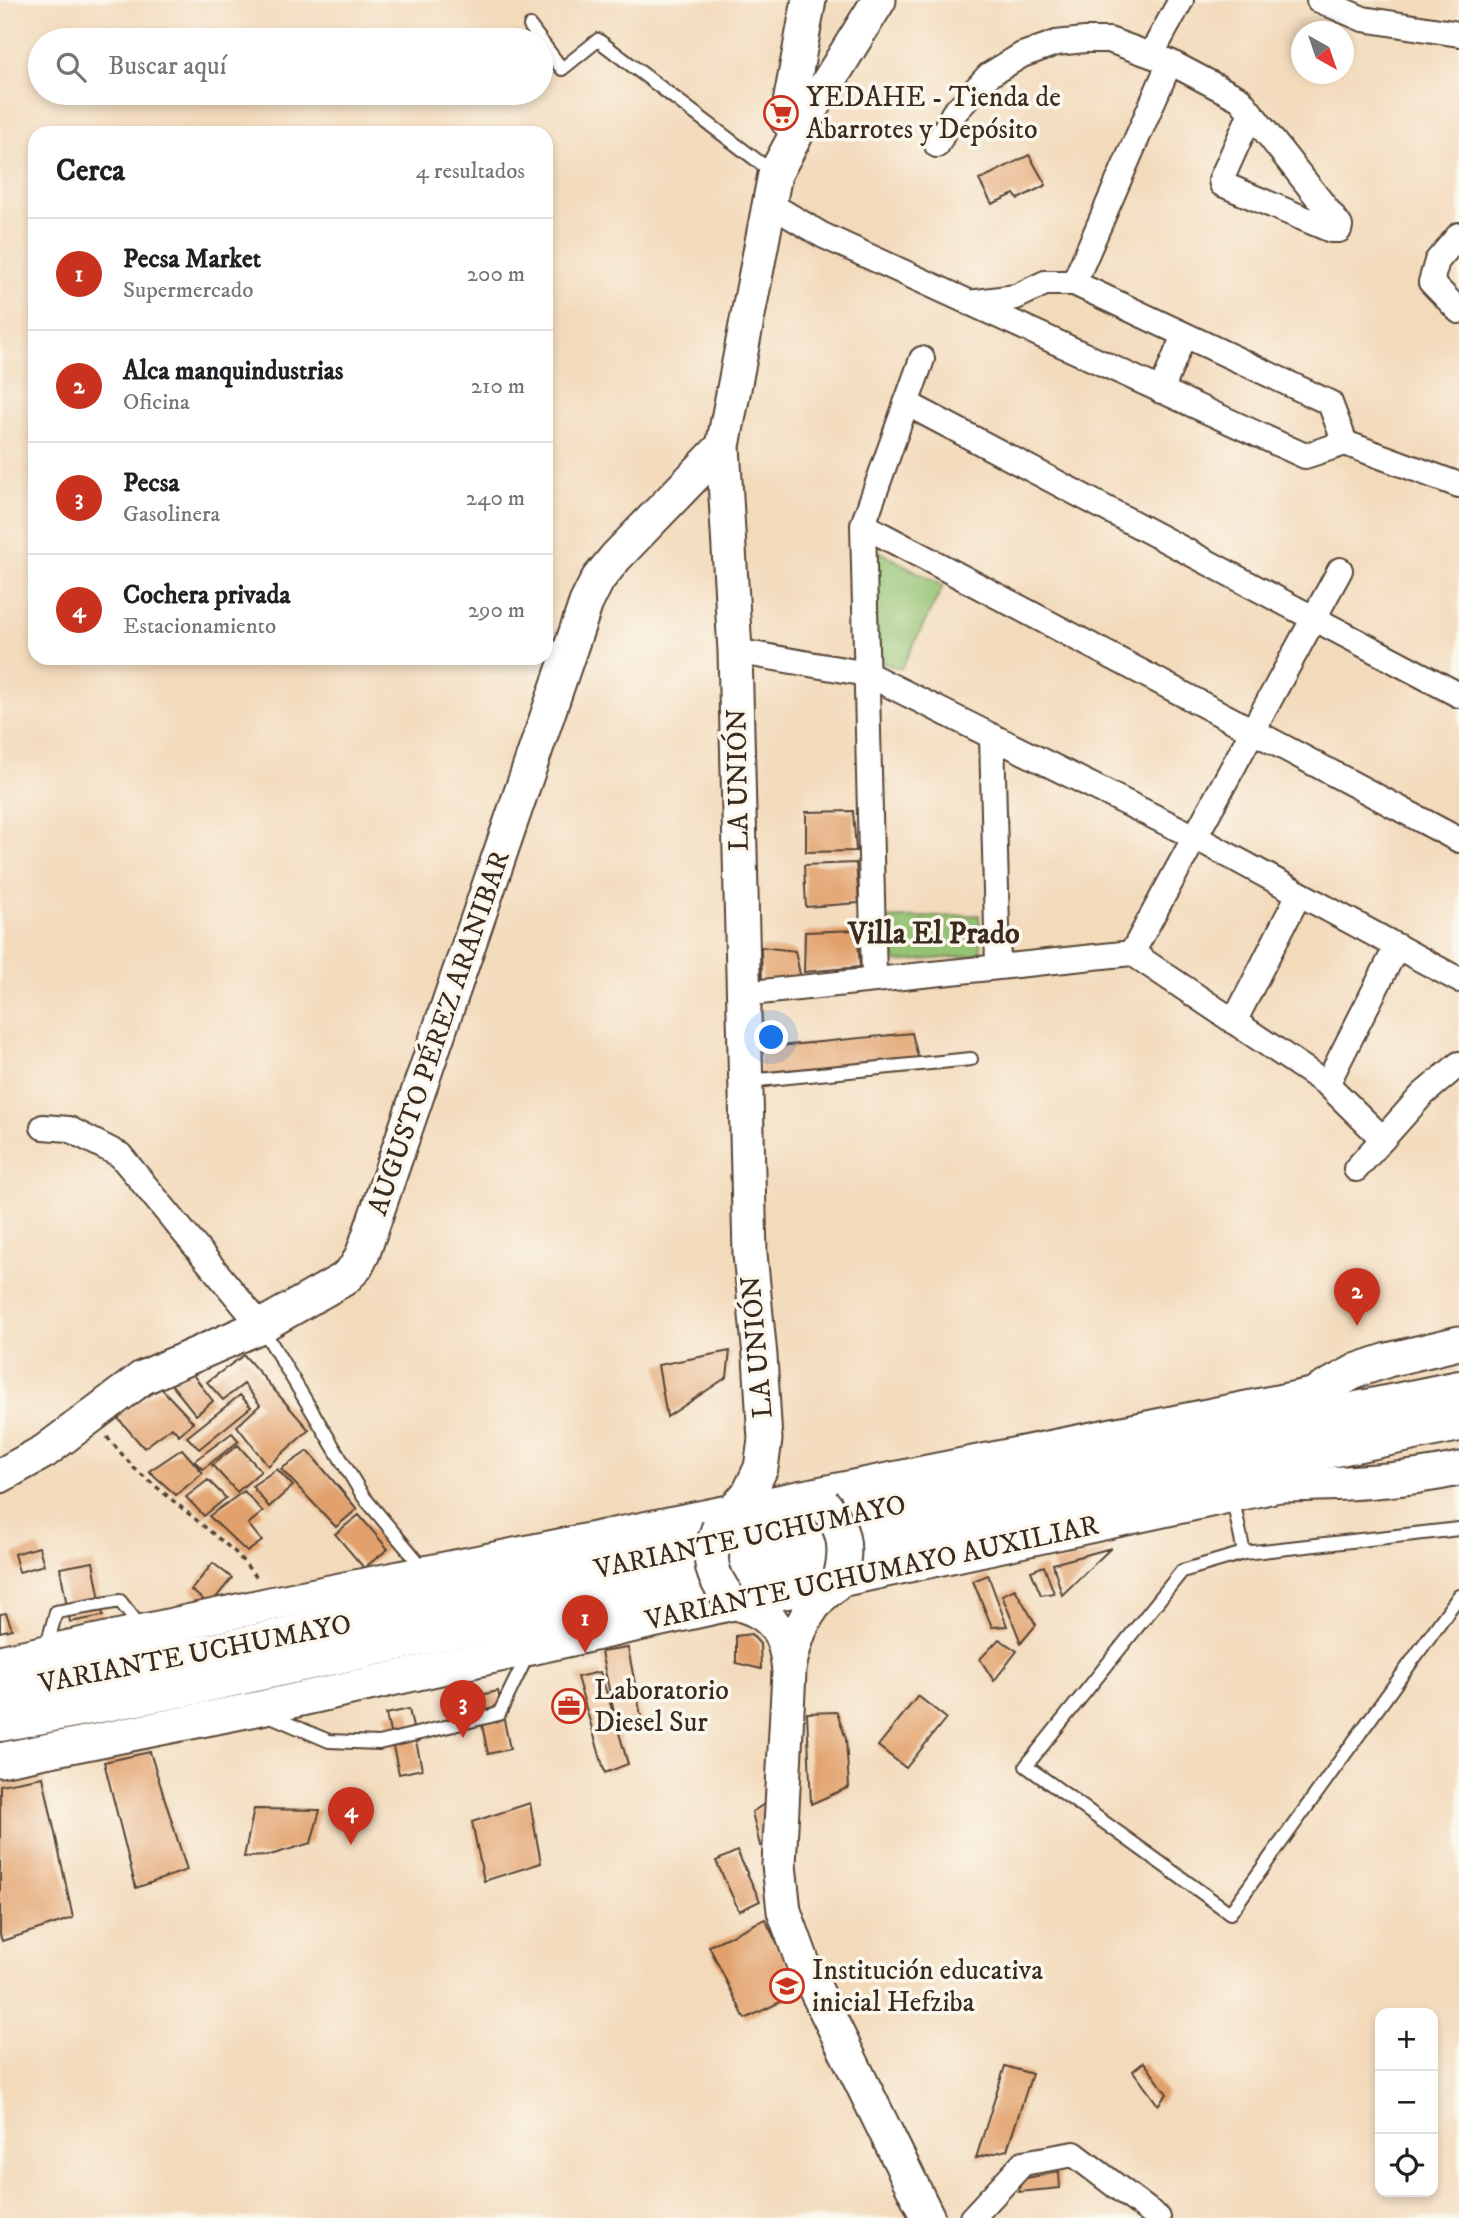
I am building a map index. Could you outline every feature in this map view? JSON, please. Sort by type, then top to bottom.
[{"type":"highway","points":[[1312,1395],[1459,1365]]},
{"type":"highway","name":"VARIANTE UCHUMAYO","points":[[0,1693],[212,1653],[776,1530],[1459,1390]]},
{"type":"highway","name":"VARIANTE UCHUMAYO","points":[[0,1722],[200,1684],[784,1558],[1459,1422]]},
{"type":"highway","points":[[1279,1485],[1459,1445]]},
{"type":"main road","points":[[798,131],[787,120],[809,0]]},
{"type":"main road","name":"LA UNIÓN","points":[[724,1520],[749,1493],[761,1468],[765,1440],[750,1254],[735,651],[723,446],[772,189],[798,131],[879,0]]},
{"type":"main road","name":"AUGUSTO PÉREZ ARANIBAR","points":[[0,1476],[45,1451],[142,1378],[261,1326],[344,1279],[356,1268],[586,603],[598,579],[616,556],[723,446]]},
{"type":"main road","points":[[0,1662],[275,1604],[724,1520],[1312,1395],[1358,1370],[1459,1343]]},
{"type":"main road","name":"LA UNIÓN","points":[[765,1440],[775,1464],[793,1483],[819,1499]]},
{"type":"main road","name":"VARIANTE UCHUMAYO AUXILIAR","points":[[0,1760],[256,1710],[731,1600],[1279,1485],[1345,1484],[1426,1476],[1459,1469]]},
{"type":"main road","points":[[819,1499],[835,1517],[843,1535],[845,1555],[840,1577],[804,1620],[794,1645],[789,1672],[779,1865],[784,1911],[804,1966],[929,2218]]},
{"type":"main road","points":[[724,1520],[712,1545],[711,1564],[716,1582],[731,1600],[758,1610],[776,1626],[787,1647],[789,1672]]},
{"type":"street","points":[[1074,283],[1181,0]]},
{"type":"street","points":[[1319,0],[1363,19],[1459,34]]},
{"type":"street","points":[[937,145],[953,114],[989,75],[1022,55],[1056,44],[1109,40],[1160,59],[1240,99],[1337,222],[1339,230],[1331,230],[1222,184],[1221,180],[1251,113]]},
{"type":"street","points":[[772,189],[822,235],[1305,456],[1345,443],[1459,485]]},
{"type":"street","points":[[1459,236],[1437,261],[1432,282],[1459,311]]},
{"type":"street","points":[[969,303],[1016,297],[1045,283],[1074,283],[1330,403],[1345,443]]},
{"type":"street","points":[[1161,391],[1184,335]]},
{"type":"street","points":[[874,979],[863,525],[922,359]]},
{"type":"street","points":[[906,403],[1459,695]]},
{"type":"street","points":[[863,525],[1459,839]]},
{"type":"street","points":[[1132,953],[1340,570]]},
{"type":"street","points":[[735,651],[867,674],[1195,837],[1459,980]]},
{"type":"street","points":[[992,737],[998,967]]},
{"type":"street","points":[[1234,1022],[1299,894]]},
{"type":"street","points":[[1326,1084],[1397,946]]},
{"type":"street","points":[[742,994],[1132,953],[1326,1084],[1383,1139]]},
{"type":"street","points":[[1356,1170],[1422,1095],[1459,1064]]},
{"type":"street","points":[[43,1127],[69,1129],[120,1155],[261,1326]]},
{"type":"street","points":[[972,2218],[1023,2163],[1074,2154],[1158,2218]]},
{"type":"lane","points":[[553,57],[562,69],[598,40],[772,189]]},
{"type":"lane","points":[[745,1081],[971,1059]]},
{"type":"lane","points":[[261,1326],[363,1496],[428,1574]]},
{"type":"lane","points":[[1232,1495],[1244,1553]]},
{"type":"lane","points":[[1459,1529],[1244,1553],[1182,1571],[1026,1766],[1230,1913],[1459,1596]]},
{"type":"lane","points":[[256,1710],[328,1741],[379,1743],[499,1714],[530,1648]]},
{"type":"path","points":[[89,1418],[135,1469],[235,1552],[269,1591],[275,1604]]},
{"type":"green space","points":[[871,547],[943,586],[901,669],[873,659]]},
{"type":"green space","points":[[979,915],[981,955],[896,962],[882,919]]},
{"type":"building","points":[[1029,155],[1046,185],[1018,199],[1014,194],[992,204],[979,180]]},
{"type":"building","points":[[853,811],[856,851],[806,852],[806,812]]},
{"type":"building","points":[[856,863],[859,903],[806,907],[804,865]]},
{"type":"building","points":[[857,930],[860,967],[804,972],[805,932]]},
{"type":"building","points":[[761,947],[795,951],[801,979],[762,980]]},
{"type":"building","points":[[912,1033],[919,1061],[760,1088],[759,1048]]},
{"type":"building","points":[[730,1351],[727,1377],[667,1417],[658,1365]]},
{"type":"building","points":[[244,1355],[309,1430],[268,1466],[237,1426],[260,1405],[244,1384],[223,1400],[207,1382]]},
{"type":"building","points":[[190,1371],[213,1401],[196,1415],[171,1384]]},
{"type":"building","points":[[161,1388],[193,1422],[179,1435],[172,1427],[144,1448],[116,1416]]},
{"type":"building","points":[[240,1395],[251,1407],[199,1449],[187,1437]]},
{"type":"building","points":[[232,1433],[239,1441],[203,1469],[194,1461]]},
{"type":"building","points":[[238,1445],[261,1471],[237,1492],[212,1465]]},
{"type":"building","points":[[182,1449],[203,1473],[176,1495],[149,1471]]},
{"type":"building","points":[[308,1451],[357,1509],[336,1527],[281,1469]]},
{"type":"building","points":[[277,1469],[293,1486],[269,1507],[252,1486]]},
{"type":"building","points":[[208,1480],[226,1498],[204,1516],[186,1497]]},
{"type":"building","points":[[244,1491],[263,1512],[248,1524],[262,1541],[247,1552],[209,1516]]},
{"type":"building","points":[[359,1515],[388,1549],[364,1568],[335,1534]]},
{"type":"building","points":[[39,1547],[44,1565],[19,1572],[14,1554]]},
{"type":"building","points":[[1111,1548],[1062,1595],[1053,1564]]},
{"type":"building","points":[[93,1562],[103,1616],[70,1622],[60,1568]]},
{"type":"building","points":[[213,1563],[232,1578],[210,1605],[191,1590]]},
{"type":"building","points":[[1044,1566],[1054,1593],[1041,1595],[1031,1571]]},
{"type":"building","points":[[988,1575],[1007,1626],[992,1627],[973,1581]]},
{"type":"building","points":[[1015,1589],[1036,1625],[1021,1643],[1002,1595]]},
{"type":"building","points":[[6,1613],[12,1629],[0,1632],[0,1614]]},
{"type":"building","points":[[751,1634],[760,1644],[761,1669],[736,1663],[736,1636]]},
{"type":"building","points":[[999,1639],[1017,1651],[994,1681],[980,1659]]},
{"type":"building","points":[[628,1648],[642,1721],[617,1726],[628,1764],[605,1773],[577,1677],[600,1672],[616,1722],[601,1652]]},
{"type":"building","points":[[498,1691],[510,1749],[488,1754],[476,1696]]},
{"type":"building","points":[[918,1696],[946,1718],[906,1768],[878,1746]]},
{"type":"building","points":[[409,1709],[422,1769],[399,1774],[386,1714]]},
{"type":"building","points":[[837,1712],[846,1739],[849,1787],[811,1804],[807,1713]]},
{"type":"building","points":[[150,1752],[187,1870],[136,1888],[104,1762]]},
{"type":"building","points":[[43,1777],[73,1918],[2,1941],[0,1785]]},
{"type":"building","points":[[769,1801],[769,1846],[760,1846],[752,1812]]},
{"type":"building","points":[[530,1803],[541,1863],[484,1881],[472,1822]]},
{"type":"building","points":[[254,1809],[320,1810],[311,1843],[267,1856],[244,1857]]},
{"type":"building","points":[[737,1851],[760,1901],[739,1911],[716,1861]]},
{"type":"building","points":[[765,1919],[801,1992],[745,2019],[709,1946]]},
{"type":"building","points":[[1144,2062],[1167,2094],[1158,2105],[1133,2071]]},
{"type":"building","points":[[1005,2066],[1032,2074],[1007,2150],[976,2158]]},
{"type":"building","points":[[1059,2172],[1060,2188],[1019,2192],[1021,2179]]},
{"type":"place","name":"YEDAHE - Tienda de Abarrotes y Depósito","points":[[781,113]]},
{"type":"place","name":"Alca manquindustrias","points":[[1357,1326]]},
{"type":"place","name":"Pecsa Market","points":[[585,1653]]},
{"type":"place","name":"Laboratorio Diesel Sur","points":[[569,1706]]},
{"type":"place","name":"Pecsa","points":[[463,1738]]},
{"type":"place","name":"Cochera privada","points":[[351,1845]]},
{"type":"place","name":"Institución educativa inicial Hefziba","points":[[787,1986]]},
{"type":"district","name":"Villa El Prado","points":[[934,934]]}]
